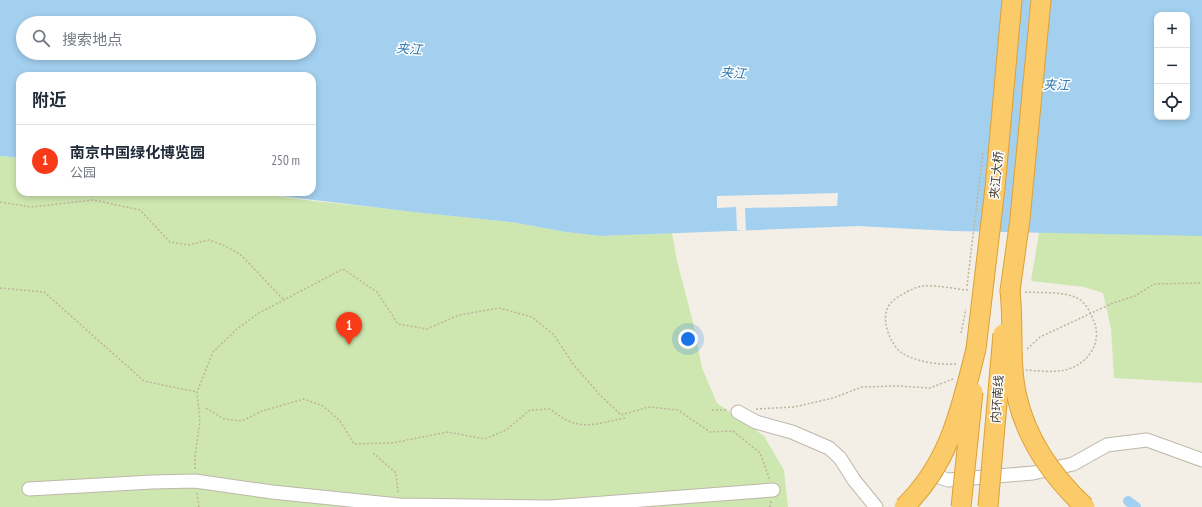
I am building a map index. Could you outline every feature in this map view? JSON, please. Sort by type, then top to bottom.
[{"type":"highway","name":"夹江大桥","points":[[976,349],[995,188],[1012,0]]},
{"type":"highway","points":[[1041,0],[1020,219],[1012,348],[1017,397],[1028,429],[1048,467],[1085,507]]},
{"type":"highway","name":"内环南线","points":[[988,507],[1001,347],[1016,291]]},
{"type":"highway","points":[[904,507],[937,467],[950,442],[976,349]]},
{"type":"highway","name":"内环南线","points":[[961,507],[971,426],[976,349]]},
{"type":"lane","points":[[738,412],[756,422],[792,432],[829,448],[840,458],[854,480],[876,507]]},
{"type":"lane","points":[[933,475],[948,480],[1033,473],[1073,464],[1107,445],[1146,440],[1202,460]]},
{"type":"lane","points":[[29,488],[195,481],[272,492],[399,505],[551,507],[773,490]]},
{"type":"path","points":[[967,286],[984,144]]},
{"type":"path","points":[[0,202],[32,206],[94,200],[140,210],[170,242],[188,245],[209,240],[240,254],[283,299]]},
{"type":"path","points":[[199,507],[195,481],[195,456],[200,422],[197,392],[213,352],[237,329],[259,313],[283,299],[343,269],[377,292],[398,324],[427,329],[459,315],[499,308],[532,317],[554,335],[573,364],[599,394],[621,415],[649,407],[678,410],[710,432],[733,431],[760,452],[773,490],[770,507]]},
{"type":"path","points":[[956,364],[916,360],[901,352],[888,337],[886,321],[888,305],[896,298],[910,290],[924,286],[968,290],[967,296]]},
{"type":"path","points":[[0,288],[44,292],[144,381],[197,392]]},
{"type":"path","points":[[1016,291],[1072,296],[1080,300],[1091,314],[1097,332],[1096,343],[1089,355],[1078,364],[1059,371],[1023,370]]},
{"type":"path","points":[[960,333],[966,307]]},
{"type":"path","points":[[206,408],[224,419],[242,421],[262,411],[304,399],[323,406],[340,421],[354,444],[392,443],[448,432],[485,438],[506,430],[530,410],[550,409],[564,420],[578,425],[602,424],[625,418]]},
{"type":"path","points":[[373,453],[396,473],[399,505]]},
{"type":"green space","points":[[0,156],[16,158],[16,196],[276,196],[511,222],[566,232],[600,236],[672,233],[702,368],[717,403],[764,436],[784,470],[788,507],[0,507]]},
{"type":"green space","points":[[1202,209],[1202,383],[1114,378],[1111,328],[1103,293],[1084,287],[1031,281],[1039,233],[1045,215]]},
{"type":"water","name":"夹江","points":[[0,0],[1202,0],[1202,236],[951,231],[858,226],[600,236],[566,232],[511,222],[280,196],[316,196],[316,72],[16,72],[16,158],[0,156]]},
{"type":"pier","points":[[838,193],[837,206],[745,208],[746,231],[737,230],[736,207],[717,208],[717,196]]},
{"type":"waterway","points":[[1128,501],[1136,507]]},
{"type":"place","name":"南京中国绿化博览园","points":[[349,345]]}]
